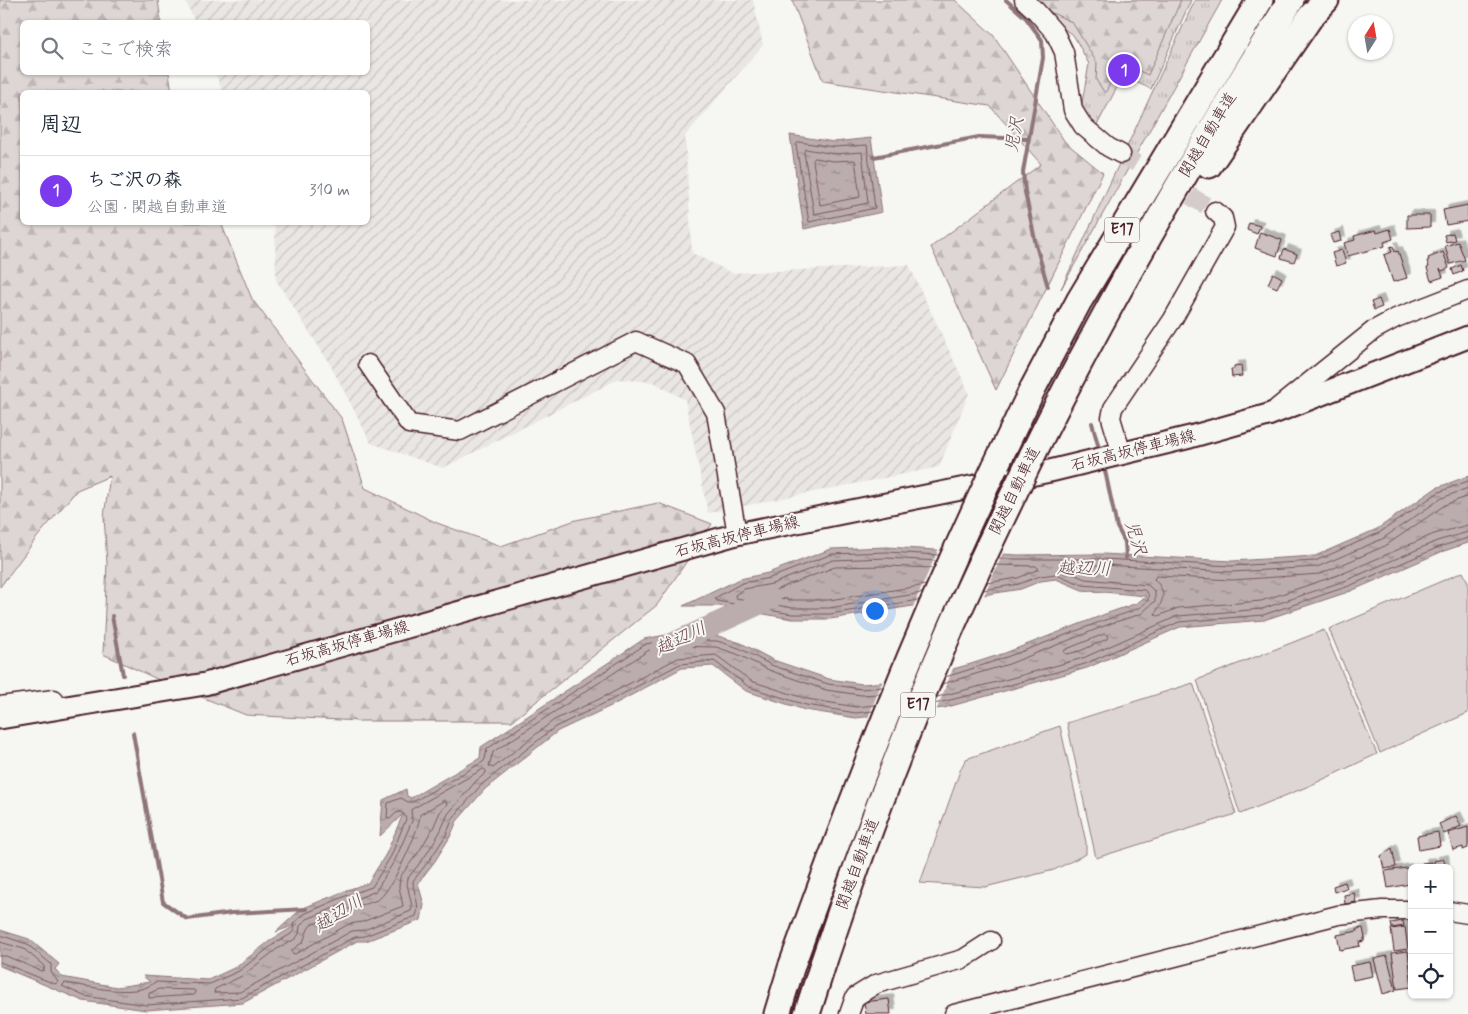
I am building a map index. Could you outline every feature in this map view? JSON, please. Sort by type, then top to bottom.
[{"type":"highway","points":[[1079,301],[1242,0]]},
{"type":"highway","name":"関越自動車道","points":[[777,1014],[792,964],[869,754],[968,523],[1079,301],[1260,0]]},
{"type":"highway","name":"関越自動車道","points":[[807,1014],[868,837],[916,710],[949,632],[1032,456],[1104,316],[1149,236],[1219,117],[1292,0]]},
{"type":"highway","points":[[1046,429],[1104,348],[1177,217],[1212,160],[1311,16],[1326,0]]},
{"type":"main road","name":"石坂高坂停車場線","points":[[0,718],[205,684],[738,534],[1108,457],[1230,427],[1268,415],[1468,337]]},
{"type":"street","points":[[1024,0],[1055,33],[1064,52],[1073,110],[1083,126],[1108,147],[1121,154]]},
{"type":"street","points":[[1108,457],[1113,408],[1173,319],[1224,227],[1223,218],[1215,211]]},
{"type":"street","points":[[1268,415],[1374,330],[1396,318],[1468,290]]},
{"type":"street","points":[[368,364],[409,424],[460,431],[636,341],[687,364],[716,413],[738,534]]},
{"type":"street","points":[[0,706],[104,692],[148,693]]},
{"type":"street","points":[[954,1014],[1338,915],[1382,910],[1408,910]]},
{"type":"street","points":[[1453,912],[1468,914]]},
{"type":"street","points":[[849,1014],[854,997],[876,984],[963,959],[991,941]]},
{"type":"shaded area","points":[[185,0],[753,0],[763,45],[685,136],[692,253],[732,273],[909,265],[969,393],[939,467],[708,513],[685,400],[653,382],[618,379],[443,468],[371,443],[331,366],[276,280],[275,225],[370,225],[370,90],[222,90],[216,75],[370,75],[370,20],[194,20]]},
{"type":"green space","points":[[0,0],[158,0],[161,20],[20,20],[20,75],[169,75],[172,90],[20,90],[20,225],[222,225],[252,299],[342,419],[365,488],[437,523],[501,546],[576,520],[658,503],[712,524],[657,605],[512,721],[359,721],[246,715],[157,679],[103,654],[107,563],[104,516],[110,476],[77,490],[38,536],[0,587]]},
{"type":"green space","points":[[792,0],[955,0],[994,36],[1065,142],[1103,173],[996,390],[931,247],[1041,164],[990,106],[823,81]]},
{"type":"green space","points":[[1032,0],[1191,0],[1151,89],[1123,76],[1096,127],[1080,114],[1089,64],[1074,36],[1053,21]]},
{"type":"green space","points":[[1038,0],[1181,0],[1148,75],[1122,63],[1105,93],[1096,80],[1097,63],[1072,22],[1052,13]]},
{"type":"green space","points":[[1195,0],[1222,0],[1061,289]]},
{"type":"green space","points":[[1463,572],[1468,582],[1468,713],[1380,753],[1329,629]]},
{"type":"green space","points":[[1324,630],[1377,754],[1309,786],[1240,814],[1197,680]]},
{"type":"green space","points":[[1193,683],[1236,814],[1096,858],[1067,723]]},
{"type":"green space","points":[[1060,726],[1086,842],[1086,854],[1054,870],[985,887],[920,883],[961,768],[966,759]]},
{"type":"water","points":[[790,135],[834,142],[871,138],[882,212],[804,229]]},
{"type":"water","points":[[1468,476],[1468,543],[1441,552],[1351,591],[1264,620],[1180,627],[1087,668],[944,708],[856,718],[805,710],[746,691],[713,666],[682,668],[613,705],[558,731],[485,789],[457,821],[450,837],[435,861],[418,883],[424,905],[421,920],[366,941],[357,941],[243,1003],[146,1010],[83,1001],[0,966],[0,930],[29,939],[59,964],[55,969],[62,977],[117,987],[150,982],[143,976],[208,980],[236,967],[271,940],[298,924],[276,932],[301,909],[368,883],[386,854],[403,814],[380,836],[383,800],[406,789],[407,796],[411,798],[480,758],[481,747],[644,639],[666,635],[718,636],[741,643],[773,660],[829,679],[862,684],[917,679],[971,664],[1137,603],[1146,596],[1082,590],[1056,579],[1041,581],[1021,589],[830,619],[792,619],[719,606],[683,606],[740,579],[768,573],[831,549],[887,547],[1018,555],[1103,554],[1232,561],[1315,556],[1377,529],[1436,488]]},
{"type":"pier","points":[[939,548],[1004,551],[983,598],[912,609]]},
{"type":"pier","points":[[954,666],[936,711],[867,720],[883,680],[916,677]]},
{"type":"building","points":[[1468,205],[1468,221],[1446,225],[1443,210]]},
{"type":"building","points":[[1407,215],[1430,215],[1430,227],[1407,228]]},
{"type":"building","points":[[1249,223],[1260,226],[1257,234],[1247,230]]},
{"type":"building","points":[[1390,229],[1393,239],[1384,242],[1385,246],[1348,256],[1344,243],[1355,240],[1354,236],[1376,230],[1377,233]]},
{"type":"building","points":[[1260,232],[1282,240],[1277,256],[1255,248]]},
{"type":"building","points":[[1339,232],[1341,241],[1333,243],[1330,235]]},
{"type":"building","points":[[1453,233],[1455,240],[1446,242],[1444,235]]},
{"type":"building","points":[[1458,242],[1465,260],[1450,264],[1445,246]]},
{"type":"building","points":[[1393,246],[1395,252],[1398,251],[1407,278],[1393,282],[1384,255],[1392,252],[1390,247]]},
{"type":"building","points":[[1284,249],[1297,254],[1294,262],[1281,258]]},
{"type":"building","points":[[1342,250],[1346,263],[1336,266],[1332,253]]},
{"type":"building","points":[[1443,252],[1449,268],[1442,271],[1440,269],[1443,277],[1431,281],[1427,268],[1429,267],[1428,258]]},
{"type":"building","points":[[1461,265],[1463,271],[1454,275],[1452,269]]},
{"type":"building","points":[[1273,273],[1282,278],[1277,288],[1268,284]]},
{"type":"building","points":[[1379,299],[1382,307],[1374,310],[1371,302]]},
{"type":"building","points":[[1241,365],[1242,376],[1232,377],[1231,369],[1234,369],[1234,366]]},
{"type":"building","points":[[1456,816],[1461,826],[1444,834],[1439,824]]},
{"type":"building","points":[[1468,827],[1468,848],[1463,850],[1463,847],[1453,850],[1448,833]]},
{"type":"building","points":[[1438,832],[1440,846],[1419,850],[1417,836]]},
{"type":"building","points":[[1392,848],[1396,867],[1384,869],[1381,856]]},
{"type":"building","points":[[1444,859],[1445,864],[1434,864],[1434,861]]},
{"type":"building","points":[[1407,868],[1408,884],[1388,888],[1385,871]]},
{"type":"building","points":[[1345,882],[1347,888],[1334,892],[1333,886]]},
{"type":"building","points":[[1354,893],[1356,902],[1345,904],[1344,895]]},
{"type":"building","points":[[1403,921],[1404,926],[1392,928],[1391,923]]},
{"type":"building","points":[[1405,927],[1408,949],[1394,951],[1391,929]]},
{"type":"building","points":[[1363,928],[1365,938],[1364,941],[1359,942],[1360,946],[1340,950],[1337,935],[1358,931],[1357,929]]},
{"type":"building","points":[[1408,951],[1408,988],[1397,989],[1392,953]]},
{"type":"building","points":[[1387,956],[1396,990],[1383,994],[1374,959]]},
{"type":"building","points":[[1370,962],[1373,976],[1353,980],[1350,966]]},
{"type":"building","points":[[889,999],[891,1014],[866,1014],[864,1002]]},
{"type":"waterway","name":"児沢","points":[[1006,0],[1026,18],[1042,40],[1043,58],[1023,172],[1025,192],[1036,245],[1048,287]]},
{"type":"waterway","points":[[874,157],[979,137],[1028,139]]},
{"type":"waterway","name":"児沢","points":[[1092,423],[1100,452]]},
{"type":"waterway","name":"児沢","points":[[1104,466],[1117,527],[1125,542],[1126,558]]},
{"type":"waterway","name":"越辺川","points":[[661,649],[770,599]]},
{"type":"waterway","points":[[112,616],[123,675]]},
{"type":"waterway","points":[[133,733],[163,902],[187,919],[232,913],[306,909]]},
{"type":"tunnel","points":[[1121,154],[1215,211]]},
{"type":"place","name":"ちご沢の森","points":[[1124,70]]}]
